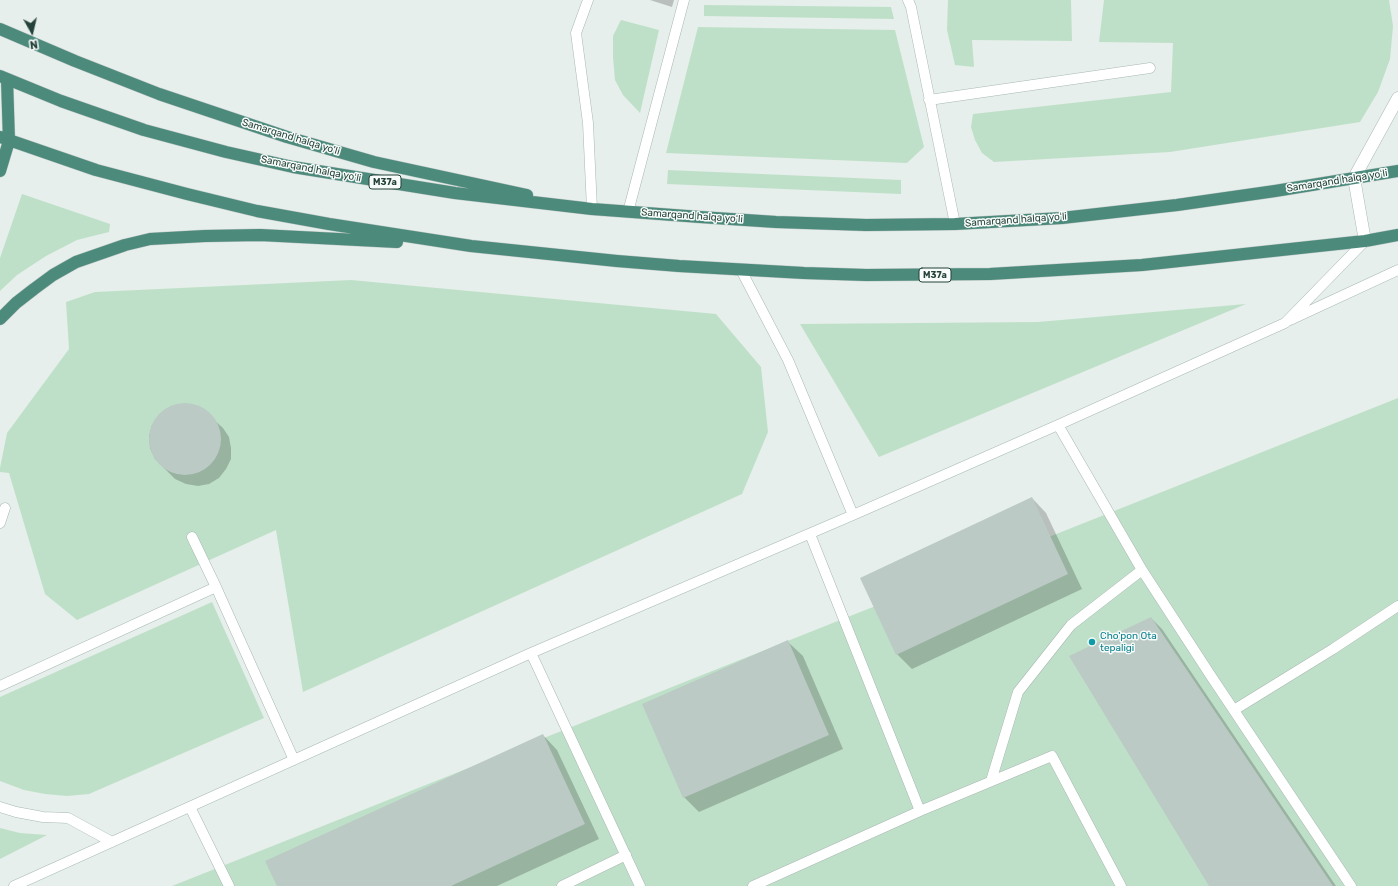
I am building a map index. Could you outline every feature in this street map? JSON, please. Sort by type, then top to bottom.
[{"type":"highway","name":"Samarqand halqa yo'li","points":[[0,29],[75,61],[159,94],[288,138],[374,162],[592,209]]},
{"type":"highway","name":"Samarqand halqa yoʻli","points":[[2,81],[144,130],[226,152],[293,166],[411,187],[476,196],[592,209],[783,222],[866,225],[955,224],[1062,218],[1169,206],[1398,171]]},
{"type":"highway","points":[[0,171],[5,139],[2,81]]},
{"type":"highway","name":"M37a","points":[[5,139],[96,170],[187,194],[250,209],[329,224],[471,246],[609,260],[741,270],[866,275],[998,274],[1142,265],[1365,241],[1398,235]]},
{"type":"highway","points":[[0,319],[34,288],[76,262],[125,245],[150,239],[260,235],[471,246]]},
{"type":"street","points":[[1365,241],[1354,178],[1398,98]]},
{"type":"lane","points":[[588,0],[576,33],[588,123],[592,209]]},
{"type":"lane","points":[[628,212],[684,0]]},
{"type":"lane","points":[[908,0],[911,7],[955,224]]},
{"type":"lane","points":[[929,100],[1150,68]]},
{"type":"lane","points":[[1285,323],[1365,241]]},
{"type":"lane","points":[[741,270],[788,360],[853,515]]},
{"type":"lane","points":[[14,886],[531,653],[810,534],[1058,425],[1285,323],[1398,270]]},
{"type":"lane","points":[[1058,425],[1142,570],[1351,886]]},
{"type":"lane","points":[[0,523],[5,508]]},
{"type":"lane","points":[[810,534],[920,811]]},
{"type":"lane","points":[[192,537],[294,760]]},
{"type":"lane","points":[[991,781],[1018,692],[1071,625],[1142,570]]},
{"type":"lane","points":[[0,686],[216,587]]},
{"type":"lane","points":[[1234,710],[1333,650],[1398,606]]},
{"type":"lane","points":[[531,653],[640,886]]},
{"type":"lane","points":[[753,886],[920,811],[1052,756],[1121,886]]},
{"type":"lane","points":[[190,806],[229,886]]},
{"type":"lane","points":[[0,807],[16,812],[43,817],[68,818],[112,842]]},
{"type":"lane","points":[[562,886],[626,856]]},
{"type":"green space","points":[[948,0],[1071,0],[1072,41],[972,40],[974,67],[955,65],[947,30]]},
{"type":"green space","points":[[1104,0],[1389,0],[1393,26],[1390,59],[1378,92],[1360,122],[1170,152],[994,162],[982,153],[975,140],[971,127],[973,114],[1171,92],[1173,43],[1099,42]]},
{"type":"green space","points":[[704,5],[891,7],[894,19],[704,16]]},
{"type":"green space","points":[[621,20],[659,30],[640,113],[623,95],[615,80],[613,36]]},
{"type":"green space","points":[[698,27],[895,30],[924,147],[907,163],[666,153]]},
{"type":"green space","points":[[668,170],[901,180],[901,194],[667,184]]},
{"type":"green space","points":[[22,194],[110,224],[109,232],[77,240],[46,256],[17,275],[0,291],[0,258]]},
{"type":"green space","points":[[351,280],[716,314],[761,367],[768,432],[742,494],[303,692],[276,530],[77,620],[45,594],[9,473],[0,472],[0,468],[7,433],[69,349],[66,302],[95,292]]},
{"type":"green space","points":[[1246,304],[879,457],[800,324],[1038,322]]},
{"type":"green space","name":"Cho'pon Ota tepaligi","points":[[1398,398],[1398,886],[172,886]]},
{"type":"green space","points":[[212,602],[264,718],[89,794],[67,796],[45,794],[24,790],[0,781],[0,697]]},
{"type":"green space","points":[[0,828],[20,833],[47,835],[0,859]]},
{"type":"building","points":[[185,403],[205,409],[215,419],[221,439],[215,459],[205,469],[185,475],[165,469],[155,459],[149,439],[155,419],[165,409]]},
{"type":"building","points":[[1032,497],[1068,574],[896,655],[860,578]]},
{"type":"building","points":[[1151,617],[1333,886],[1209,886],[1069,656]]},
{"type":"building","points":[[788,640],[829,735],[683,798],[642,704]]},
{"type":"building","points":[[543,734],[585,824],[451,886],[277,886],[265,861]]},
{"type":"place","name":"Cho'pon Ota tepaligi","points":[[1092,642]]}]
